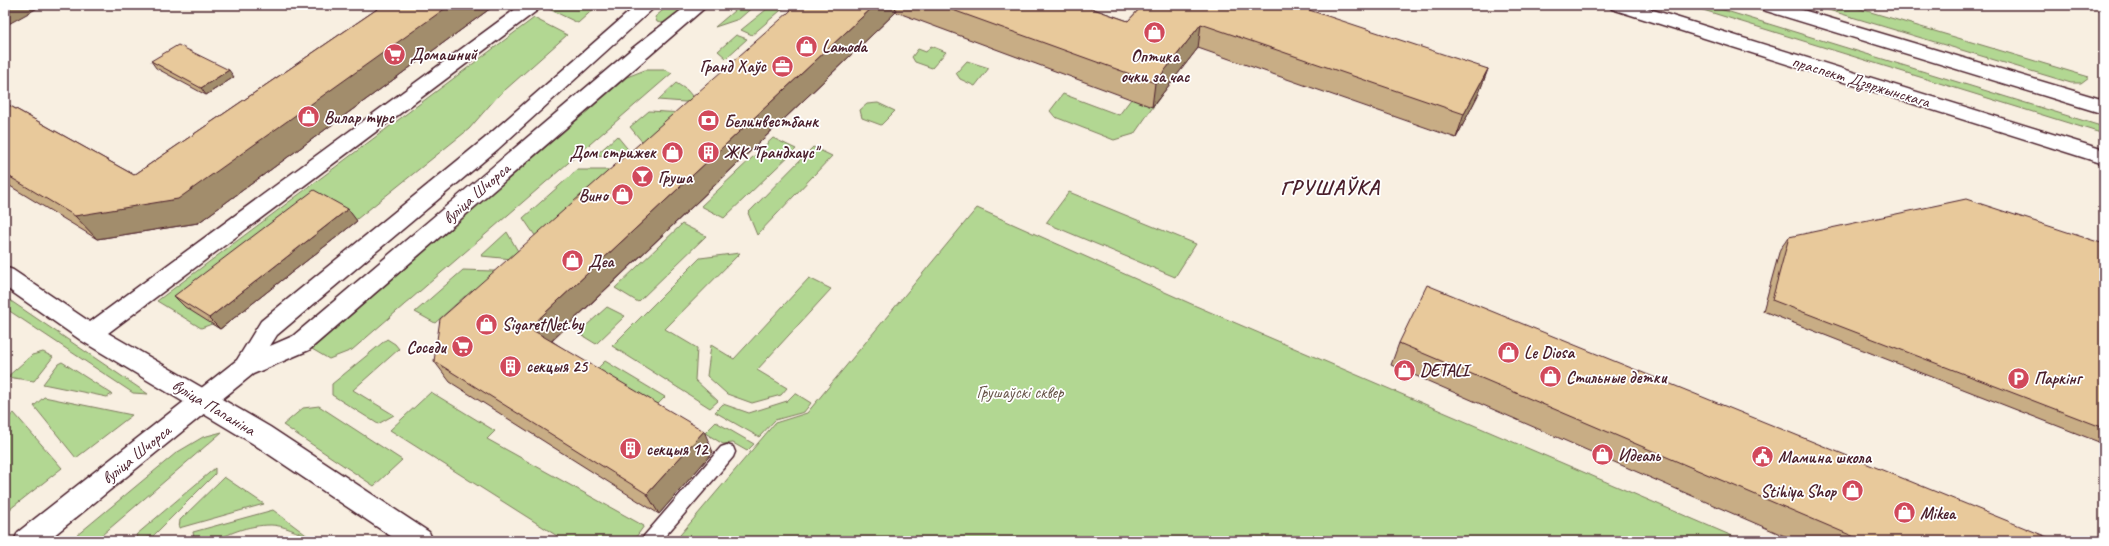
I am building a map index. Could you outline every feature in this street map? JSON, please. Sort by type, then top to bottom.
[{"type":"main road","points":[[90,334],[533,5]]},
{"type":"main road","name":"вуліца Шчорса","points":[[245,367],[269,328],[491,144],[648,5]]},
{"type":"main road","name":"вуліца Шчорса","points":[[27,541],[245,367],[301,343],[641,51],[699,5]]},
{"type":"main road","name":"праспект Дзяржынскага","points":[[1618,5],[2104,157]]},
{"type":"main road","points":[[1766,5],[2104,107]]},
{"type":"main road","name":"вуліца Папаніна","points":[[5,276],[90,334],[261,435],[420,541]]},
{"type":"lane","points":[[650,541],[727,452]]},
{"type":"green space","points":[[555,5],[598,5],[578,23],[549,9]]},
{"type":"green space","points":[[669,5],[688,5],[678,15],[670,20],[662,23],[657,22],[655,17]]},
{"type":"green space","points":[[741,5],[755,5],[739,19],[715,27]]},
{"type":"green space","points":[[772,5],[787,5],[752,35],[741,30]]},
{"type":"green space","points":[[1687,5],[1707,5],[2104,127],[2104,134]]},
{"type":"green space","points":[[1812,5],[1847,5],[2089,77],[2081,83],[2071,83]]},
{"type":"green space","points":[[534,18],[567,35],[496,98],[469,129],[220,329],[212,324],[201,328],[157,301]]},
{"type":"green space","points":[[736,35],[747,39],[726,58],[718,51]]},
{"type":"green space","points":[[931,46],[946,52],[932,68],[915,62],[912,57],[918,49],[926,52]]},
{"type":"green space","points":[[967,61],[989,68],[975,86],[960,79],[956,73]]},
{"type":"green space","points":[[645,70],[666,70],[672,73],[352,350],[329,359],[312,349],[627,77]]},
{"type":"green space","points":[[1144,82],[1165,90],[1134,134],[1114,140],[1055,117],[1050,111],[1063,94],[1119,115]]},
{"type":"green space","points":[[676,83],[687,90],[698,103],[658,100]]},
{"type":"green space","points":[[878,103],[895,111],[881,125],[862,118],[860,110],[867,104]]},
{"type":"green space","points":[[649,111],[700,114],[653,155],[630,127]]},
{"type":"green space","points":[[617,136],[636,159],[596,155]]},
{"type":"green space","points":[[773,138],[796,149],[724,218],[701,206]]},
{"type":"green space","points":[[813,147],[832,156],[757,235],[748,213]]},
{"type":"green space","points":[[577,170],[637,170],[545,250],[523,218]]},
{"type":"green space","points":[[1069,192],[1196,244],[1175,277],[1046,223]]},
{"type":"green space","name":"Грушаўскі сквер","points":[[977,208],[1196,306],[1744,541],[675,541],[775,423],[807,413]]},
{"type":"green space","points":[[682,224],[706,236],[638,302],[615,288]]},
{"type":"green space","points":[[507,232],[523,260],[481,256]]},
{"type":"green space","points":[[740,253],[665,329],[697,348],[695,380],[718,401],[710,408],[612,346],[700,258]]},
{"type":"green space","points":[[463,270],[521,272],[492,298],[465,296],[435,323],[415,312]]},
{"type":"green space","points":[[809,278],[831,289],[757,370],[787,388],[781,395],[752,403],[727,394],[707,376],[711,345],[734,359]]},
{"type":"green space","points":[[5,297],[148,394],[133,393],[5,308]]},
{"type":"green space","points":[[607,307],[625,316],[596,344],[578,333]]},
{"type":"green space","points":[[387,339],[395,344],[399,349],[353,390],[394,415],[378,424],[332,395],[332,384]]},
{"type":"green space","points":[[43,352],[53,357],[34,381],[7,377],[32,355]]},
{"type":"green space","points":[[605,361],[665,397],[653,409],[594,372]]},
{"type":"green space","points":[[62,362],[112,394],[107,397],[43,384],[58,364]]},
{"type":"green space","points":[[431,392],[495,431],[487,439],[644,526],[636,537],[597,541],[565,541],[390,430]]},
{"type":"green space","points":[[795,393],[811,403],[804,412],[775,420],[759,437],[715,412],[723,404],[749,413],[787,401]]},
{"type":"green space","points":[[44,397],[132,415],[76,458],[34,406]]},
{"type":"green space","points":[[319,406],[402,460],[374,486],[283,425],[303,408]]},
{"type":"green space","points":[[14,413],[62,468],[5,513],[5,420]]},
{"type":"green space","points":[[716,422],[754,444],[747,451],[733,443],[723,444],[705,433]]},
{"type":"green space","points":[[222,432],[95,541],[70,541],[176,453],[203,437]]},
{"type":"green space","points":[[215,468],[215,474],[153,536],[137,539],[136,535]]},
{"type":"green space","points":[[224,477],[264,504],[179,528],[180,520]]},
{"type":"green space","points":[[273,510],[309,537],[276,525],[271,525],[245,528],[212,541],[194,538],[193,532]]},
{"type":"building","points":[[383,5],[450,5],[178,199],[75,216],[5,174],[5,103],[134,175]]},
{"type":"building","points":[[797,5],[875,5],[529,328],[704,431],[647,494],[434,361],[440,319]]},
{"type":"building","points":[[939,5],[1082,5],[1128,21],[1143,5],[1294,5],[1488,69],[1464,114],[1201,24],[1155,83]]},
{"type":"building","points":[[178,45],[229,70],[201,88],[151,61]]},
{"type":"building","points":[[314,190],[348,209],[209,318],[174,296]]},
{"type":"building","name":"Паркінг","points":[[1966,199],[2104,244],[2104,428],[1772,300],[1789,237]]},
{"type":"building","points":[[1427,285],[2057,541],[1864,541],[1399,343]]},
{"type":"place","name":"Оптика очки за час","points":[[1155,32]]},
{"type":"place","name":"Lamoda","points":[[806,46]]},
{"type":"place","name":"Домашний","points":[[395,54]]},
{"type":"place","name":"Гранд Хаўс","points":[[782,66]]},
{"type":"place","name":"Вилар турс","points":[[308,117]]},
{"type":"place","name":"Белинвестбанк","points":[[709,121]]},
{"type":"place","name":"Дом стрижек","points":[[672,152]]},
{"type":"place","name":"ЖК \"Грандхаус\"","points":[[709,152]]},
{"type":"place","name":"Груша","points":[[643,177]]},
{"type":"place","name":"Вино","points":[[623,195]]},
{"type":"place","name":"Деа","points":[[572,261]]},
{"type":"place","name":"SigaretNet.by","points":[[486,324]]},
{"type":"place","name":"Соседи","points":[[462,347]]},
{"type":"place","name":"Le Diosa","points":[[1508,352]]},
{"type":"place","name":"секцыя 25","points":[[511,366]]},
{"type":"place","name":"DETALI","points":[[1405,370]]},
{"type":"place","name":"Стильные детки","points":[[1550,377]]},
{"type":"place","name":"Паркінг","points":[[2019,378]]},
{"type":"place","name":"секцыя 12","points":[[631,449]]},
{"type":"place","name":"Идеаль","points":[[1602,455]]},
{"type":"place","name":"Мамина школа","points":[[1762,457]]},
{"type":"place","name":"Stihiya Shop","points":[[1852,491]]},
{"type":"place","name":"Mikea","points":[[1905,513]]},
{"type":"district","name":"ГРУШАЎКА","points":[[1330,187]]}]
